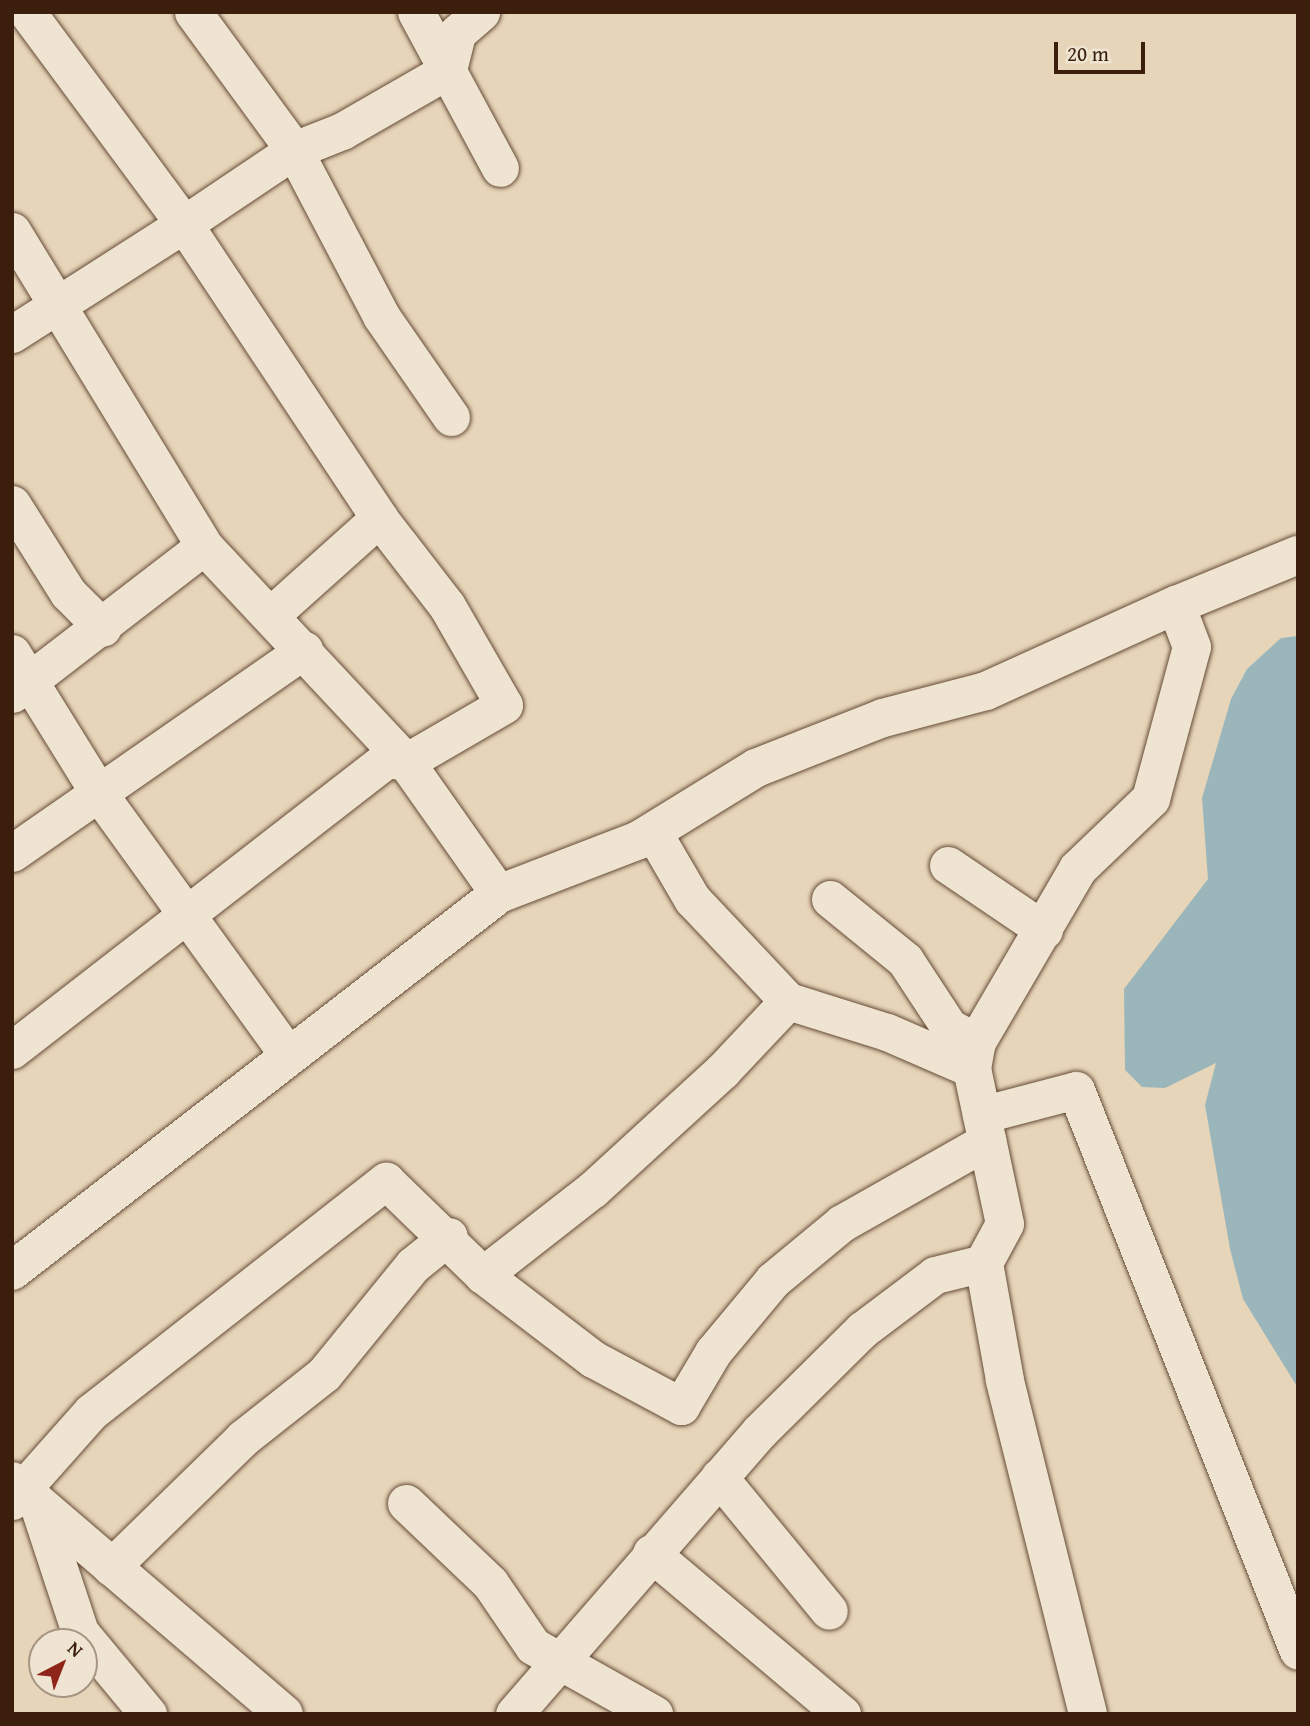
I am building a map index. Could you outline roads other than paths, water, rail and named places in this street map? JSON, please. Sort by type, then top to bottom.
[{"type":"street","points":[[12,1050],[387,759],[406,762],[504,705],[447,607],[379,518],[184,224],[27,12]]},
{"type":"street","points":[[193,12],[294,150],[381,316],[451,417]]},
{"type":"street","points":[[416,12],[500,168]]},
{"type":"street","points":[[12,334],[294,150],[342,131],[448,70],[457,33],[481,12]]},
{"type":"street","points":[[12,231],[62,303],[204,546],[272,614],[406,762],[499,894]]},
{"type":"street","points":[[12,504],[68,593],[103,628]]},
{"type":"street","points":[[272,614],[379,518]]},
{"type":"street","points":[[204,546],[103,628],[18,675],[100,795],[289,1056]]},
{"type":"street","points":[[12,1271],[499,894],[653,832],[756,768],[883,718],[986,691],[1298,555]]},
{"type":"street","points":[[974,1055],[1078,869],[1151,799],[1192,647],[1176,606]]},
{"type":"street","points":[[12,853],[100,795],[304,650]]},
{"type":"street","points":[[653,832],[692,899],[788,1001],[887,1032],[974,1055]]},
{"type":"street","points":[[948,865],[1044,930]]},
{"type":"street","points":[[830,899],[905,960],[949,1027],[974,1055],[984,1128],[1005,1224],[984,1263],[1005,1380],[1088,1714]]},
{"type":"street","points":[[483,1275],[593,1189],[722,1071],[788,1001]]},
{"type":"street","points":[[22,1494],[91,1412],[386,1181],[449,1236],[483,1275],[593,1359],[681,1406],[713,1352],[773,1280],[842,1223],[984,1128],[1076,1090],[1298,1651]]},
{"type":"street","points":[[111,1567],[243,1438],[324,1374],[413,1265],[449,1236]]},
{"type":"street","points":[[514,1714],[719,1477],[862,1330],[935,1275],[984,1263]]},
{"type":"street","points":[[719,1477],[829,1611]]},
{"type":"street","points":[[22,1494],[284,1714]]},
{"type":"street","points":[[22,1494],[80,1632],[148,1714]]},
{"type":"street","points":[[406,1503],[490,1583],[533,1646],[564,1658],[654,1714]]},
{"type":"street","points":[[651,1553],[842,1714]]},
{"type":"water","points":[[1298,636],[1298,1388],[1243,1299],[1230,1249],[1205,1105],[1216,1063],[1165,1088],[1142,1087],[1125,1070],[1124,989],[1208,879],[1202,798],[1231,699],[1247,669],[1281,638]]}]
